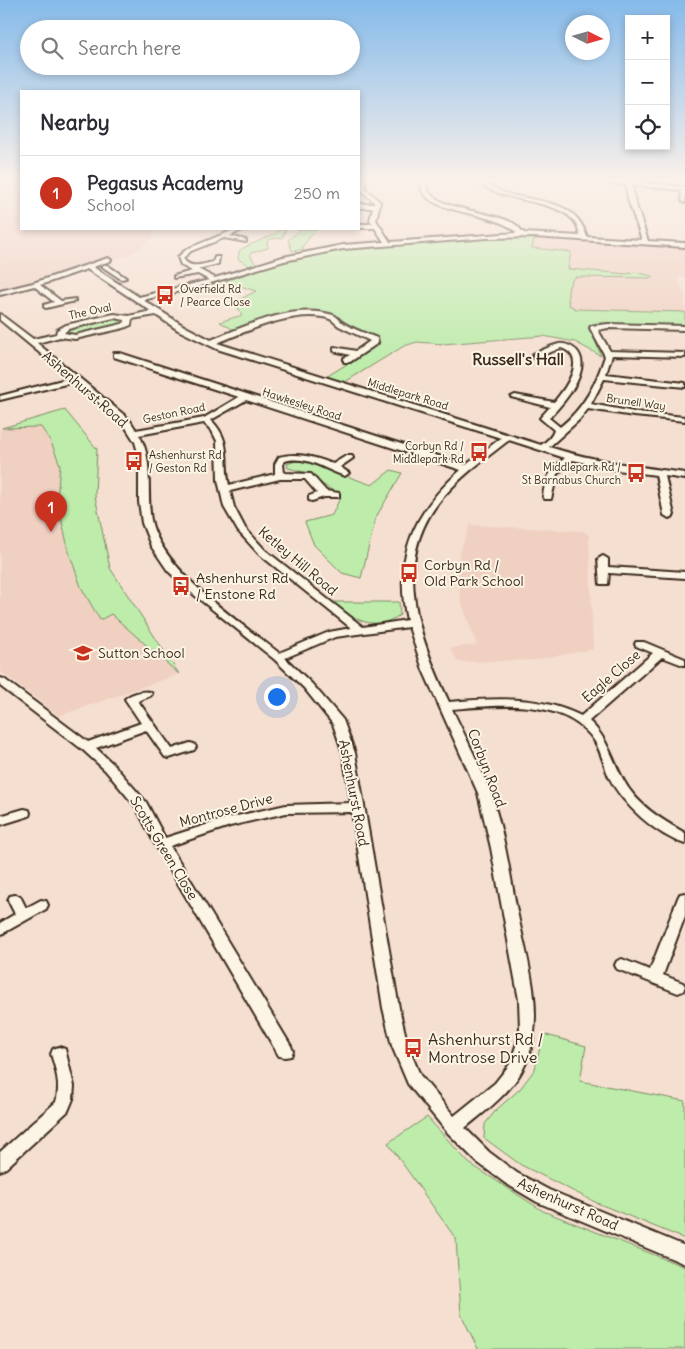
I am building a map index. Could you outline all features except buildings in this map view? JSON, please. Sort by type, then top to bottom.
[{"type":"street","points":[[211,241],[184,252],[180,258],[181,262],[215,280]]},
{"type":"street","points":[[138,299],[215,280],[283,259],[314,252],[422,241]]},
{"type":"street","points":[[620,241],[685,245]]},
{"type":"street","points":[[176,277],[216,263],[217,258]]},
{"type":"street","points":[[0,293],[107,263],[120,276],[106,278]]},
{"type":"street","name":"Middlepark Road","points":[[89,267],[181,328],[210,343],[571,457],[617,468],[685,476]]},
{"type":"street","points":[[35,284],[60,302]]},
{"type":"street","points":[[46,306],[73,300]]},
{"type":"street","name":"The Oval","points":[[60,334],[62,329],[66,327],[114,316],[129,318],[158,312]]},
{"type":"street","points":[[210,343],[266,322],[293,315],[326,315],[374,340],[374,343],[348,360]]},
{"type":"street","name":"Ashenhurst Road","points":[[0,316],[126,421],[134,433],[143,456],[144,502],[147,522],[156,546],[172,569],[197,592],[278,657],[308,686],[339,723],[349,753],[359,807],[391,1008],[400,1046],[414,1079],[453,1127],[483,1157],[511,1178],[535,1191],[685,1255]]},
{"type":"street","name":"The Oval","points":[[30,342],[60,334],[74,337],[124,326],[128,323],[129,318]]},
{"type":"street","points":[[266,322],[274,327]]},
{"type":"street","points":[[543,448],[585,406],[602,376],[609,356],[594,328],[608,326],[685,328]]},
{"type":"street","points":[[536,356],[560,346],[572,350],[577,358],[578,368],[573,382],[544,418],[545,421],[558,429],[558,433]]},
{"type":"street","points":[[337,348],[357,354]]},
{"type":"street","points":[[608,353],[685,355]]},
{"type":"street","name":"Hawkesley Road","points":[[117,355],[468,469]]},
{"type":"street","points":[[130,360],[139,355]]},
{"type":"street","points":[[602,376],[685,385]]},
{"type":"street","points":[[0,398],[76,379]]},
{"type":"street","points":[[515,397],[555,405]]},
{"type":"street","name":"Geston Road","points":[[134,433],[206,420],[245,398]]},
{"type":"street","name":"Brunell Way","points":[[585,406],[634,414],[685,419]]},
{"type":"street","name":"Ketley Hill Road","points":[[206,420],[216,430],[221,441],[225,488],[229,507],[241,529],[262,552],[359,630]]},
{"type":"street","name":"Corbyn Road","points":[[453,1127],[500,1088],[512,1074],[520,1058],[527,1028],[529,1005],[489,812],[473,765],[445,706],[412,623],[408,595],[408,566],[413,542],[424,515],[439,494],[508,437]]},
{"type":"street","points":[[280,476],[279,464],[286,457],[300,457],[346,473]]},
{"type":"street","points":[[548,498],[550,478],[553,472],[571,457]]},
{"type":"street","points":[[334,468],[349,458]]},
{"type":"street","points":[[660,473],[669,515]]},
{"type":"street","points":[[225,488],[280,476],[308,476],[323,494]]},
{"type":"street","points":[[312,498],[323,494],[336,495]]},
{"type":"street","points":[[603,559],[604,582]]},
{"type":"street","points":[[604,570],[685,575]]},
{"type":"street","points":[[278,657],[333,634],[412,623]]},
{"type":"street","name":"Eagle Close","points":[[640,644],[683,662]]},
{"type":"street","name":"Eagle Close","points":[[581,722],[660,653]]},
{"type":"street","name":"Scotts Green Close","points":[[0,681],[87,747],[109,767],[142,804],[162,844],[284,1051]]},
{"type":"street","points":[[146,694],[131,699],[169,754],[190,747]]},
{"type":"street","points":[[445,706],[486,702],[533,706],[570,715],[594,731],[616,780],[628,798],[651,818],[685,839]]},
{"type":"street","points":[[87,747],[148,725]]},
{"type":"street","name":"Montrose Drive","points":[[162,844],[228,822],[286,809],[359,807]]},
{"type":"street","points":[[0,821],[24,813]]},
{"type":"street","points":[[655,977],[685,898]]},
{"type":"street","points":[[15,900],[23,916]]},
{"type":"street","points":[[0,930],[41,905]]},
{"type":"street","points":[[622,965],[678,987]]},
{"type":"street","points":[[0,1163],[62,1106],[67,1095],[67,1086],[59,1054]]},
{"type":"shaded area","points":[[0,241],[148,241],[131,254],[111,261],[106,259],[0,291]]},
{"type":"shaded area","points":[[533,241],[603,241],[685,247],[685,278],[678,278],[685,296],[685,312],[561,308],[571,252],[531,248]]},
{"type":"shaded area","points":[[65,410],[97,449],[95,496],[110,568],[179,674],[59,716],[0,671],[0,429]]},
{"type":"shaded area","points":[[470,525],[584,531],[589,535],[593,649],[534,660],[458,662],[450,648],[477,645],[460,598],[459,555]]},
{"type":"green space","points":[[259,241],[268,241],[268,248],[251,253],[250,255],[256,264],[251,267],[238,259],[239,251]]},
{"type":"green space","points":[[288,241],[307,241],[302,247],[304,249],[292,251]]},
{"type":"green space","points":[[450,241],[534,241],[532,248],[571,252],[568,269],[627,274],[635,272],[652,276],[652,278],[575,277],[570,283],[568,297],[569,305],[576,309],[685,312],[685,326],[596,323],[589,325],[601,356],[575,342],[543,336],[443,344],[417,342],[404,346],[345,382],[326,377],[379,344],[380,341],[376,337],[344,324],[333,315],[291,313],[234,330],[220,322],[242,315],[235,302],[256,291],[224,281],[303,256],[381,245]]},
{"type":"green space","points":[[114,317],[126,320],[124,324],[74,336],[63,333],[65,329]]},
{"type":"green space","points":[[65,410],[97,449],[95,496],[110,568],[179,674],[111,614],[100,620],[81,587],[69,552],[57,500],[60,465],[51,442],[41,427],[2,428]]},
{"type":"green space","points":[[296,461],[307,462],[372,485],[391,470],[402,473],[376,517],[361,578],[342,573],[314,545],[305,522],[332,515],[341,496],[319,482],[315,475],[288,468],[287,464]]},
{"type":"green space","points":[[333,602],[399,602],[400,615],[381,623],[364,622],[348,614]]},
{"type":"green space","points":[[543,1034],[586,1046],[580,1081],[685,1101],[685,1239],[597,1203],[521,1165],[484,1138],[485,1124],[496,1110],[520,1089],[535,1069]]},
{"type":"green space","points":[[427,1117],[469,1163],[543,1211],[685,1267],[685,1349],[478,1349],[461,1314],[456,1239],[388,1143]]},
{"type":"place","name":"Overfield Rd / Pearce Close","points":[[165,295]]},
{"type":"place","name":"Corbyn Rd / Middlepark Rd","points":[[479,452]]},
{"type":"place","name":"Ashenhurst Rd / Geston Rd","points":[[134,461]]},
{"type":"place","name":"Middlepark Rd / St Barnabus Church","points":[[636,473]]},
{"type":"place","name":"Pegasus Academy","points":[[51,532]]},
{"type":"place","name":"Corbyn Rd / Old Park School","points":[[409,573]]},
{"type":"place","name":"Ashenhurst Rd / Enstone Rd","points":[[181,586]]},
{"type":"place","name":"Sutton School","points":[[83,653]]},
{"type":"place","name":"Ashenhurst Rd / Montrose Drive","points":[[413,1048]]},
{"type":"district","name":"Russell's Hall","points":[[518,359]]}]
